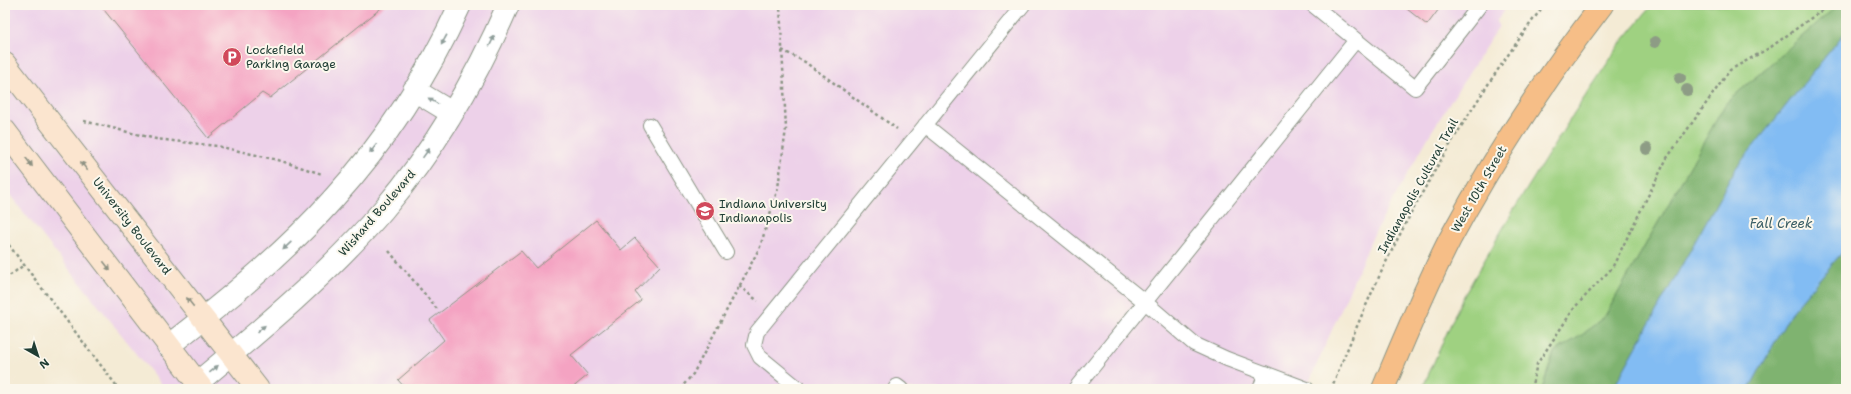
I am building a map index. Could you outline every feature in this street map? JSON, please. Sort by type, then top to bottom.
[{"type":"main road","name":"West 10th Street","points":[[1383,389],[1430,279],[1476,192],[1532,101],[1602,5]]},
{"type":"street","points":[[168,346],[203,319],[289,244],[334,198],[388,129],[414,90],[447,34],[460,5]]},
{"type":"street","name":"Wishard Boulevard","points":[[199,386],[231,354],[353,244],[383,210],[414,170],[452,113],[477,71],[508,5]]},
{"type":"street","name":"University Boulevard","points":[[5,64],[258,389]]},
{"type":"street","points":[[414,90],[452,113]]},
{"type":"street","points":[[5,131],[199,386]]},
{"type":"lane","points":[[799,389],[760,357],[754,345],[757,332],[1023,5]]},
{"type":"lane","points":[[1313,5],[1415,88],[1480,5]]},
{"type":"lane","points":[[1075,389],[1356,40]]},
{"type":"lane","points":[[650,125],[726,252]]},
{"type":"lane","points":[[926,125],[1145,302],[1194,344],[1227,359],[1307,389]]},
{"type":"lane","points":[[1260,389],[1266,374]]},
{"type":"lane","points":[[895,389],[897,386],[901,389]]},
{"type":"path","points":[[680,389],[693,374],[760,246],[778,188],[786,129],[780,5]]},
{"type":"path","name":"Indianapolis Cultural Trail","points":[[1330,389],[1388,259],[1442,159],[1496,72],[1544,5]]},
{"type":"path","points":[[1531,389],[1537,364],[1575,307],[1612,268],[1667,158],[1730,70],[1771,47],[1829,5]]},
{"type":"path","points":[[782,50],[805,62],[897,129]]},
{"type":"path","points":[[84,121],[156,139],[224,148],[278,160],[324,175]]},
{"type":"path","points":[[5,240],[119,389]]},
{"type":"path","points":[[389,251],[437,309]]},
{"type":"path","points":[[5,279],[24,265]]},
{"type":"shaded area","name":"Indiana University Indianapolis","points":[[5,5],[1508,5],[1496,22],[1499,26],[1430,134],[1374,234],[1306,389],[165,389],[5,189]]},
{"type":"green space","points":[[1652,5],[1838,5],[1726,103],[1605,316],[1582,335],[1554,352],[1542,389],[1422,389],[1461,301],[1510,216],[1574,113],[1623,40]]},
{"type":"green space","points":[[1838,5],[1846,5],[1846,31],[1736,168],[1613,389],[1542,389],[1554,352],[1582,335],[1605,316],[1726,103]]},
{"type":"green space","points":[[1846,248],[1846,389],[1749,389],[1792,311]]},
{"type":"water","name":"Fall Creek","points":[[1846,31],[1846,248],[1792,311],[1749,389],[1613,389],[1736,168]]},
{"type":"building","name":"Lockefield Parking Garage","points":[[100,5],[385,5],[270,98],[262,93],[208,138]]},
{"type":"building","points":[[1402,5],[1442,5],[1427,25]]},
{"type":"building","points":[[596,220],[621,250],[635,238],[660,266],[635,292],[641,300],[571,355],[588,375],[571,389],[406,389],[398,380],[444,340],[430,320],[521,251],[536,268]]},
{"type":"place","name":"Lockefield Parking Garage","points":[[232,57]]},
{"type":"place","name":"Indiana University Indianapolis","points":[[705,211]]}]
